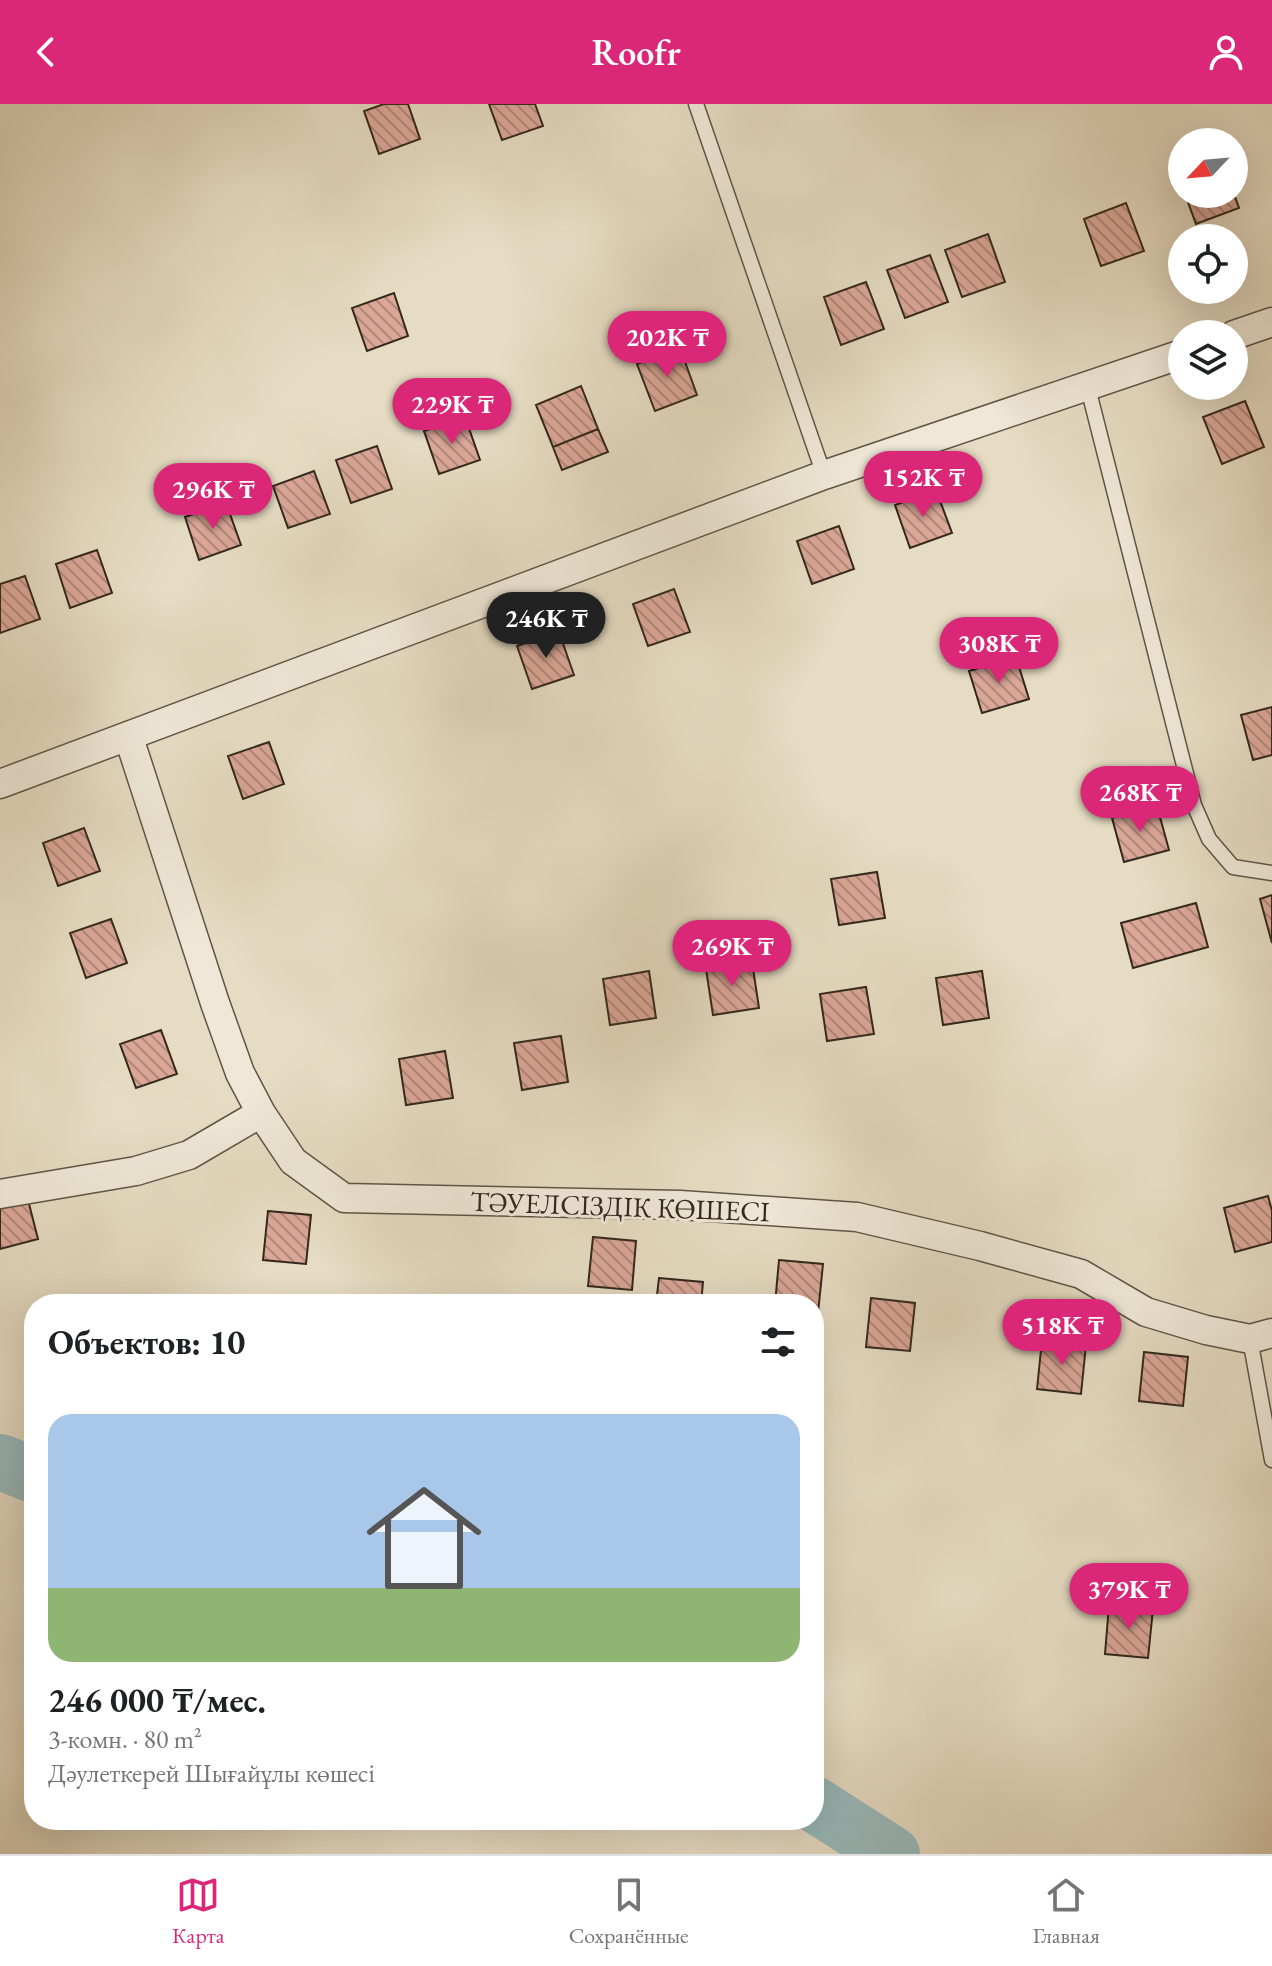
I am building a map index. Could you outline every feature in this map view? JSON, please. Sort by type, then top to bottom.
[{"type":"street","points":[[1248,330],[1272,322]]},
{"type":"street","points":[[0,784],[824,475],[1168,359]]},
{"type":"street","name":"ТӘУЕЛСІЗДІК КӨШЕСІ","points":[[129,738],[240,1073],[261,1113],[293,1161],[344,1198],[680,1205],[857,1217],[1081,1274],[1146,1312],[1261,1336]]},
{"type":"street","points":[[0,1194],[136,1171],[189,1155],[261,1113]]},
{"type":"lane","points":[[696,104],[824,475]]},
{"type":"lane","points":[[1088,388],[1194,805],[1209,839],[1233,867],[1272,873]]},
{"type":"lane","points":[[1261,1336],[1272,1460]]},
{"type":"building","points":[[384,104],[408,104],[420,139],[379,154],[364,111]]},
{"type":"building","points":[[489,104],[535,104],[543,126],[502,140]]},
{"type":"building","points":[[1126,203],[1144,251],[1101,266],[1084,219]]},
{"type":"building","points":[[1190,208],[1239,208],[1196,224]]},
{"type":"building","points":[[988,234],[1005,282],[962,297],[945,250]]},
{"type":"building","points":[[930,255],[948,302],[905,318],[887,270]]},
{"type":"building","points":[[866,282],[884,329],[841,345],[824,297]]},
{"type":"building","points":[[394,293],[408,336],[367,351],[352,308]]},
{"type":"building","points":[[680,348],[697,395],[655,411],[637,364]]},
{"type":"building","points":[[581,386],[598,429],[553,447],[536,405]]},
{"type":"building","points":[[1245,401],[1264,447],[1222,464],[1203,417]]},
{"type":"building","points":[[465,417],[480,460],[439,474],[424,431]]},
{"type":"building","points":[[598,429],[608,452],[562,470],[553,447]]},
{"type":"building","points":[[377,446],[392,489],[351,503],[336,460]]},
{"type":"building","points":[[314,471],[330,514],[288,528],[273,486]]},
{"type":"building","points":[[936,490],[952,533],[910,548],[895,505]]},
{"type":"building","points":[[226,503],[241,545],[199,560],[185,517]]},
{"type":"building","points":[[839,526],[854,569],[812,584],[797,541]]},
{"type":"building","points":[[97,550],[112,593],[70,608],[56,564]]},
{"type":"building","points":[[25,576],[40,619],[0,633],[0,584]]},
{"type":"building","points":[[674,589],[690,632],[648,646],[633,604]]},
{"type":"building","points":[[559,632],[574,675],[532,689],[517,646]]},
{"type":"building","points":[[1016,657],[1029,699],[982,713],[969,671]]},
{"type":"building","points":[[1272,707],[1272,755],[1253,760],[1241,715]]},
{"type":"building","points":[[269,742],[284,784],[243,799],[228,756]]},
{"type":"building","points":[[1157,806],[1169,850],[1124,862],[1112,818]]},
{"type":"building","points":[[84,828],[100,871],[58,886],[43,843]]},
{"type":"building","points":[[877,872],[885,918],[839,925],[831,879]]},
{"type":"building","points":[[1272,895],[1272,943],[1260,899]]},
{"type":"building","points":[[1196,903],[1208,947],[1133,968],[1121,923]]},
{"type":"building","points":[[111,919],[127,963],[86,978],[70,933]]},
{"type":"building","points":[[752,962],[759,1008],[713,1015],[706,969]]},
{"type":"building","points":[[649,971],[656,1018],[610,1025],[603,979]]},
{"type":"building","points":[[982,971],[989,1018],[943,1025],[936,978]]},
{"type":"building","points":[[866,987],[874,1034],[827,1041],[820,994]]},
{"type":"building","points":[[161,1030],[177,1074],[136,1088],[120,1044]]},
{"type":"building","points":[[561,1036],[568,1082],[522,1090],[514,1043]]},
{"type":"building","points":[[445,1051],[453,1098],[406,1105],[399,1059]]},
{"type":"building","points":[[27,1196],[38,1239],[0,1249],[0,1203]]},
{"type":"building","points":[[1268,1196],[1272,1211],[1272,1242],[1235,1252],[1224,1208]]},
{"type":"building","points":[[268,1211],[311,1215],[306,1264],[263,1260]]},
{"type":"building","points":[[593,1237],[636,1241],[632,1290],[588,1286]]},
{"type":"building","points":[[779,1260],[823,1264],[820,1294],[776,1294]]},
{"type":"building","points":[[659,1278],[703,1282],[702,1294],[657,1294]]},
{"type":"building","points":[[871,1298],[915,1303],[910,1351],[866,1347]]},
{"type":"building","points":[[1042,1340],[1086,1345],[1081,1394],[1037,1389]]},
{"type":"building","points":[[1144,1352],[1188,1357],[1183,1406],[1139,1401]]},
{"type":"building","points":[[1109,1605],[1153,1609],[1148,1658],[1105,1654]]},
{"type":"waterway","points":[[0,1462],[24,1471]]},
{"type":"waterway","points":[[824,1810],[892,1854]]}]
